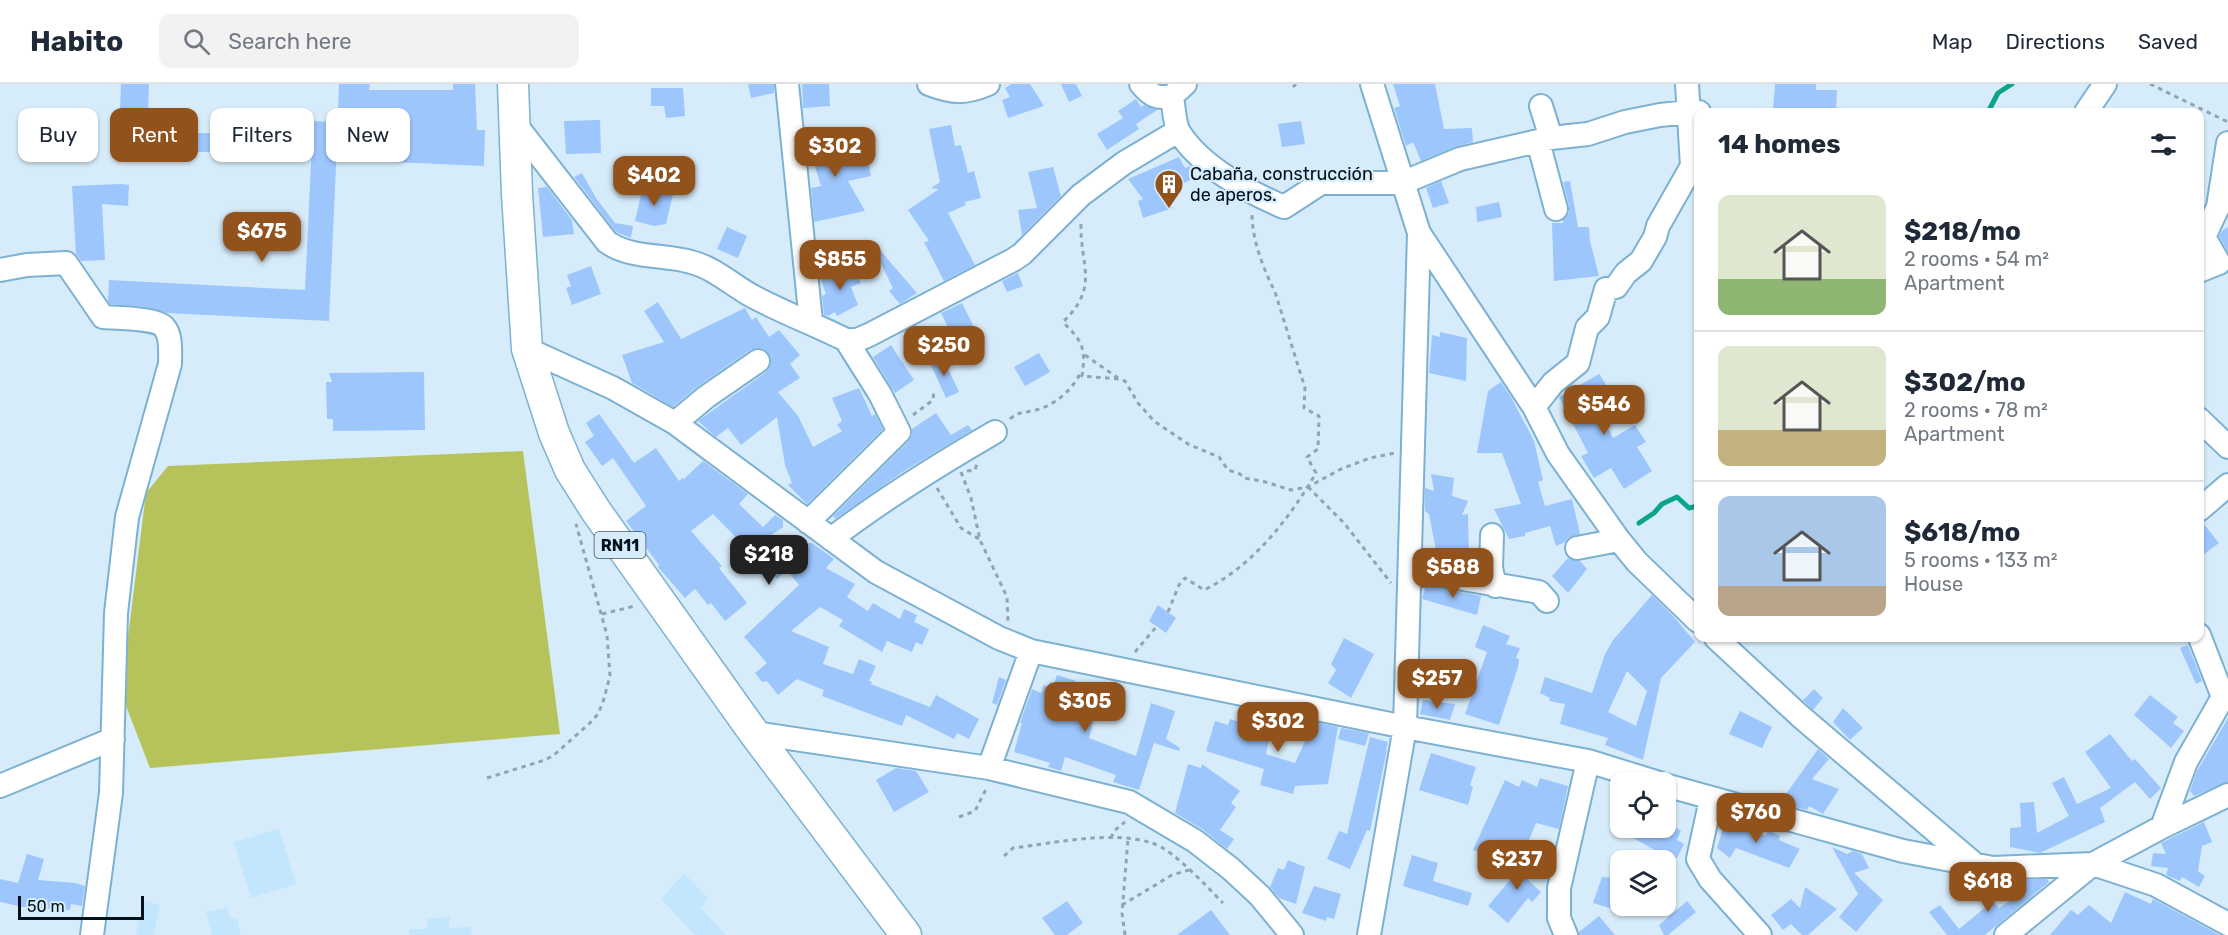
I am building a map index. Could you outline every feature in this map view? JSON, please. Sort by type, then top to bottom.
[{"type":"main road","name":"RN11","points":[[513,84],[517,194],[527,349],[554,433],[570,470],[596,511],[754,733],[906,935]]},
{"type":"street","points":[[787,84],[812,322]]},
{"type":"street","points":[[929,84],[953,92],[972,91],[988,84]]},
{"type":"street","points":[[1142,84],[1150,95],[1161,98],[1179,90],[1178,131],[1200,158],[1252,194],[1284,207],[1321,183],[1402,183],[1460,159],[1545,140],[1588,134],[1626,122],[1694,112],[1686,84]]},
{"type":"street","points":[[1372,84],[1419,232],[1534,407],[1558,454],[1619,540],[1637,562],[1694,617]]},
{"type":"street","points":[[2089,108],[2105,84]]},
{"type":"street","points":[[1541,106],[1556,209]]},
{"type":"street","points":[[516,125],[607,242],[614,247],[628,252],[691,262],[711,270],[753,297],[812,322],[846,340],[880,394],[899,432],[808,522]]},
{"type":"street","points":[[846,340],[869,335],[1013,260],[1022,254],[1081,195],[1124,163],[1178,131]]},
{"type":"street","points":[[2204,269],[2219,262],[2204,237],[2218,207],[2228,143]]},
{"type":"street","points":[[1534,407],[1553,382],[1578,363],[1587,328],[1598,317],[1606,289],[1616,286],[1626,273],[1641,261],[1655,237],[1658,226],[1694,167]]},
{"type":"street","points":[[1370,935],[1405,728],[1419,232]]},
{"type":"street","points":[[0,270],[27,265],[66,263],[103,316],[156,321],[164,327],[171,344],[170,364],[127,517],[116,613],[111,793],[92,935]]},
{"type":"street","points":[[527,349],[613,388],[675,423],[876,572],[1009,642],[1031,651],[1405,728],[1588,761],[1624,772]]},
{"type":"street","points":[[675,423],[706,397],[758,361]]},
{"type":"street","points":[[2204,424],[2228,447]]},
{"type":"street","points":[[831,539],[866,512],[923,474],[995,432]]},
{"type":"street","points":[[2204,506],[2228,484]]},
{"type":"street","points":[[1492,535],[1491,568],[1496,586]]},
{"type":"street","points":[[1577,548],[1619,540]]},
{"type":"street","points":[[1410,586],[1440,575],[1539,592],[1547,601]]},
{"type":"street","points":[[1720,642],[1800,716],[1972,862]]},
{"type":"street","points":[[2162,827],[2186,762],[2223,697],[2202,642]]},
{"type":"street","points":[[992,768],[1031,651]]},
{"type":"street","points":[[754,733],[992,768],[1129,802],[1195,841],[1231,869],[1260,896],[1292,935]]},
{"type":"street","points":[[0,786],[113,739]]},
{"type":"street","points":[[1566,935],[1560,918],[1559,888],[1588,761]]},
{"type":"street","points":[[1676,788],[1903,851],[1972,862],[1993,868],[2093,864],[2156,885],[2228,924]]},
{"type":"street","points":[[2006,935],[2093,864],[2228,795]]},
{"type":"street","points":[[1711,799],[1698,859],[1710,879],[1760,935]]},
{"type":"path","points":[[2150,84],[2199,108]]},
{"type":"path","points":[[2204,110],[2228,122]]},
{"type":"path","points":[[1168,612],[1179,585],[1185,578],[1203,590],[1244,564],[1279,528],[1316,473],[1307,456],[1318,449],[1319,416],[1304,408],[1305,388],[1275,292],[1252,231],[1252,194]]},
{"type":"path","points":[[1081,195],[1081,231],[1086,278],[1084,297],[1063,322],[1076,335],[1084,348],[1082,376],[1125,381],[1138,403],[1154,421],[1188,444],[1219,457],[1228,470],[1244,478],[1291,490],[1308,487],[1341,469],[1370,458],[1406,451],[1414,452]]},
{"type":"path","points":[[995,432],[1018,413],[1033,411],[1070,391],[1080,374],[1085,352],[1075,335],[1065,326]]},
{"type":"path","points":[[1084,355],[1119,379]]},
{"type":"path","points":[[899,432],[903,423],[933,400],[934,390]]},
{"type":"path","points":[[977,462],[975,470],[961,472],[971,498],[980,540],[1007,597],[1009,642]]},
{"type":"path","points":[[923,474],[939,489],[961,528],[980,540]]},
{"type":"path","points":[[1308,487],[1344,523],[1388,580],[1410,586]]},
{"type":"path","points":[[488,778],[545,760],[565,746],[598,714],[610,676],[607,635],[575,522]]},
{"type":"path","points":[[602,614],[634,606],[646,607],[662,604]]},
{"type":"path","points":[[1129,671],[1132,657],[1156,626]]},
{"type":"path","points":[[959,817],[975,811],[984,795],[992,768]]},
{"type":"path","points":[[1005,856],[1013,848],[1114,837],[1154,843],[1190,870],[1223,903]]},
{"type":"path","points":[[1125,935],[1122,905],[1128,839]]},
{"type":"path","points":[[1122,905],[1172,875],[1190,870]]},
{"type":"shaded area","points":[[279,829],[296,884],[251,898],[234,842]]},
{"type":"shaded area","points":[[684,873],[708,898],[701,908],[726,935],[695,935],[661,899]]},
{"type":"shaded area","points":[[144,901],[160,905],[154,935],[136,935]]},
{"type":"shaded area","points":[[227,907],[230,919],[237,918],[241,935],[212,935],[206,912]]},
{"type":"shaded area","points":[[450,917],[449,928],[472,927],[471,935],[409,935],[409,929],[427,929],[427,919]]},
{"type":"green space","points":[[523,451],[560,734],[150,768],[121,693],[146,493],[168,466]]},
{"type":"building","points":[[121,84],[149,84],[148,108],[120,108]]},
{"type":"building","points":[[339,84],[370,84],[369,90],[453,90],[453,84],[475,84],[477,130],[485,130],[484,166],[394,162],[410,162],[410,108],[338,108]]},
{"type":"building","points":[[748,84],[774,84],[774,93],[751,98]]},
{"type":"building","points":[[802,84],[829,84],[830,106],[803,108]]},
{"type":"building","points":[[1012,84],[1030,84],[1044,106],[1008,118],[1002,100],[1010,97],[1005,88]]},
{"type":"building","points":[[1061,84],[1076,84],[1082,96],[1069,102]]},
{"type":"building","points":[[1393,84],[1435,84],[1444,129],[1472,128],[1473,142],[1421,161],[1413,142],[1406,146],[1394,108],[1400,106]]},
{"type":"building","points":[[1775,84],[1816,84],[1816,90],[1837,90],[1836,108],[1773,108]]},
{"type":"building","points":[[651,88],[683,88],[685,116],[666,118],[664,106],[651,106]]},
{"type":"building","points":[[1136,99],[1141,107],[1144,105],[1157,110],[1136,124],[1139,129],[1107,150],[1097,134],[1123,118],[1118,111]]},
{"type":"building","points":[[600,120],[601,153],[566,154],[564,121]]},
{"type":"building","points":[[314,121],[326,122],[326,162],[336,162],[329,321],[167,313],[146,307],[110,304],[108,301],[109,280],[305,290],[311,162],[314,162]]},
{"type":"building","points":[[1301,121],[1305,144],[1282,147],[1278,124]]},
{"type":"building","points":[[951,125],[955,146],[961,145],[968,173],[974,171],[981,198],[965,202],[966,205],[948,213],[975,265],[944,281],[924,242],[929,241],[908,210],[939,189],[931,188],[940,182],[929,129]]},
{"type":"building","points":[[829,130],[838,158],[866,149],[871,176],[848,181],[865,211],[814,222],[811,188],[821,186],[810,151],[807,152],[806,138]]},
{"type":"building","points":[[198,133],[210,133],[210,152],[198,152]]},
{"type":"building","points":[[1179,157],[1185,168],[1190,166],[1196,177],[1162,194],[1173,208],[1143,218],[1138,201],[1143,199],[1128,179]]},
{"type":"building","points":[[1053,167],[1061,196],[1022,235],[1018,210],[1037,208],[1028,172]]},
{"type":"building","points":[[582,173],[596,198],[615,223],[633,226],[631,238],[616,232],[574,177]]},
{"type":"building","points":[[1441,181],[1449,203],[1433,208],[1426,188]]},
{"type":"building","points":[[1570,181],[1578,227],[1589,227],[1590,241],[1599,276],[1554,281],[1552,223],[1563,223],[1569,213],[1563,182]]},
{"type":"building","points":[[129,185],[128,206],[102,204],[105,260],[81,261],[76,254],[72,186]]},
{"type":"building","points":[[643,186],[673,194],[666,224],[654,226],[635,221]]},
{"type":"building","points":[[547,187],[572,220],[574,234],[543,237],[538,188]]},
{"type":"building","points":[[1499,202],[1502,217],[1477,222],[1476,207]]},
{"type":"building","points":[[727,227],[747,236],[738,258],[717,249]]},
{"type":"building","points":[[2228,227],[2228,252],[2219,236]]},
{"type":"building","points":[[878,248],[917,293],[900,304],[889,291],[893,288],[874,250]]},
{"type":"building","points":[[591,266],[601,294],[572,305],[566,288],[571,286],[567,275]]},
{"type":"building","points":[[853,266],[861,283],[851,287],[858,305],[837,316],[835,312],[828,316],[824,315],[822,296],[826,294],[820,277]]},
{"type":"building","points":[[1018,273],[1023,286],[1007,292],[1002,281]]},
{"type":"building","points":[[658,302],[681,339],[745,308],[752,320],[756,317],[769,337],[779,330],[800,355],[790,364],[800,378],[778,392],[798,416],[813,447],[842,431],[837,425],[842,421],[832,398],[859,388],[872,416],[875,414],[883,429],[807,504],[788,485],[792,483],[785,465],[777,417],[741,445],[728,428],[716,437],[698,421],[766,372],[771,359],[764,349],[750,350],[698,386],[673,407],[632,383],[622,355],[664,342],[644,311]]},
{"type":"building","points":[[962,303],[975,329],[954,339],[941,313]]},
{"type":"building","points":[[1440,332],[1467,338],[1466,381],[1429,373],[1432,335],[1440,337]]},
{"type":"building","points":[[891,345],[914,380],[895,393],[873,357]]},
{"type":"building","points":[[1039,353],[1050,372],[1025,386],[1014,367]]},
{"type":"building","points":[[942,356],[959,392],[946,398],[929,361]]},
{"type":"building","points":[[424,372],[425,430],[333,431],[333,419],[327,419],[326,382],[332,382],[329,373]]},
{"type":"building","points":[[1599,374],[1609,389],[1592,396],[1613,438],[1635,425],[1646,442],[1637,447],[1652,471],[1624,489],[1611,468],[1594,478],[1581,456],[1588,453],[1559,397]]},
{"type":"building","points":[[1501,382],[1534,441],[1543,480],[1538,482],[1545,506],[1572,499],[1580,534],[1569,537],[1565,542],[1556,546],[1550,526],[1525,533],[1525,536],[1509,539],[1494,509],[1521,504],[1502,453],[1477,453],[1488,391]]},
{"type":"building","points":[[936,413],[951,435],[968,425],[972,430],[904,471],[835,519],[833,516],[908,442],[912,429]]},
{"type":"building","points":[[599,414],[634,463],[656,448],[679,481],[703,461],[748,494],[739,504],[763,527],[775,515],[783,520],[783,527],[770,536],[789,557],[795,551],[798,555],[807,543],[812,543],[834,559],[826,568],[855,584],[847,597],[868,611],[873,603],[900,619],[904,609],[917,615],[914,622],[929,629],[922,645],[916,642],[912,652],[887,641],[882,652],[839,626],[843,620],[820,607],[791,631],[829,647],[823,664],[853,674],[859,659],[876,666],[869,681],[872,682],[871,684],[930,707],[936,695],[979,719],[969,739],[957,733],[954,739],[906,715],[902,726],[822,696],[824,690],[797,679],[778,695],[767,681],[762,682],[755,673],[767,663],[744,637],[799,585],[787,570],[777,579],[713,514],[691,531],[722,566],[719,568],[747,603],[725,621],[711,603],[708,605],[695,589],[685,598],[658,567],[659,565],[626,521],[646,506],[613,458],[602,466],[585,442],[594,436],[586,423]]},
{"type":"building","points":[[1431,474],[1454,478],[1452,496],[1468,501],[1462,515],[1468,514],[1469,553],[1465,553],[1462,565],[1438,561],[1429,514],[1425,511],[1425,488],[1434,491]]},
{"type":"building","points":[[2204,524],[2219,543],[2204,554]]},
{"type":"building","points":[[1568,558],[1580,561],[1587,569],[1568,593],[1552,576]]},
{"type":"building","points":[[1425,588],[1439,588],[1481,596],[1477,615],[1422,599]]},
{"type":"building","points":[[1652,595],[1695,642],[1661,678],[1643,760],[1605,745],[1608,738],[1560,724],[1565,704],[1549,701],[1550,698],[1540,693],[1545,677],[1592,693],[1605,654],[1613,640]],"holes":[[[1627,671],[1647,691],[1636,726],[1608,712]]]},
{"type":"building","points":[[1158,605],[1176,618],[1166,633],[1149,621]]},
{"type":"building","points":[[1483,625],[1510,636],[1506,644],[1520,648],[1516,658],[1519,659],[1518,667],[1499,725],[1465,714],[1487,652],[1475,647]]},
{"type":"building","points":[[1344,638],[1374,654],[1351,698],[1328,683],[1336,670],[1331,664]]},
{"type":"building","points":[[2188,645],[2202,681],[2196,684],[2180,648]]},
{"type":"building","points":[[1057,675],[1076,681],[1075,684],[1101,692],[1089,738],[1136,756],[1151,703],[1175,711],[1166,739],[1180,748],[1179,751],[1154,743],[1139,790],[1113,782],[1116,775],[1065,757],[1061,771],[1048,767],[1050,763],[1014,752],[1022,723],[1020,723],[1032,689],[1041,693],[1044,685],[1049,687],[1050,682],[1054,684]]},
{"type":"building","points":[[999,677],[1006,680],[997,705],[992,703]]},
{"type":"building","points":[[1814,689],[1823,698],[1813,710],[1803,700]]},
{"type":"building","points":[[2150,695],[2178,717],[2173,723],[2184,731],[2171,748],[2134,715]]},
{"type":"building","points":[[1423,700],[1455,704],[1450,720],[1420,714]]},
{"type":"building","points":[[1843,708],[1863,728],[1850,740],[1833,722]]},
{"type":"building","points":[[1740,711],[1772,727],[1762,748],[1729,734]]},
{"type":"building","points":[[2228,718],[2228,782],[2194,796],[2190,791],[2197,771]]},
{"type":"building","points":[[1230,719],[1271,732],[1266,754],[1295,763],[1306,739],[1296,736],[1300,719],[1338,727],[1328,784],[1295,786],[1293,794],[1260,785],[1264,769],[1206,751],[1215,721],[1228,725]]},
{"type":"building","points":[[1341,728],[1369,733],[1365,746],[1338,739]]},
{"type":"building","points":[[2110,734],[2132,761],[2135,759],[2161,788],[2150,799],[2135,782],[2100,808],[2105,822],[2040,853],[2010,847],[2010,828],[2021,827],[2020,803],[2034,802],[2037,833],[2069,816],[2052,783],[2064,777],[2077,804],[2111,788],[2085,752]]},
{"type":"building","points":[[1370,737],[1388,742],[1387,750],[1370,831],[1367,830],[1350,869],[1327,859],[1339,831],[1347,834]]},
{"type":"building","points":[[1818,749],[1829,759],[1812,779],[1839,789],[1823,814],[1809,806],[1807,810],[1787,805],[1789,799],[1784,797]]},
{"type":"building","points":[[1431,753],[1476,767],[1470,785],[1473,787],[1468,805],[1419,790]]},
{"type":"building","points":[[1188,764],[1201,768],[1202,764],[1240,791],[1231,803],[1236,807],[1220,830],[1234,839],[1227,849],[1202,829],[1175,813]]},
{"type":"building","points":[[896,768],[916,771],[929,792],[894,812],[876,780]]},
{"type":"building","points":[[1540,778],[1568,786],[1559,829],[1536,823],[1518,866],[1473,850],[1505,780],[1519,787],[1522,780],[1537,787]]},
{"type":"building","points":[[1726,818],[1766,836],[1768,830],[1780,836],[1779,840],[1800,849],[1789,868],[1736,848],[1730,858],[1717,848]]},
{"type":"building","points":[[2204,822],[2212,842],[2202,846],[2198,871],[2205,876],[2199,887],[2182,877],[2180,881],[2166,875],[2168,868],[2151,866],[2153,853],[2166,854],[2161,843]]},
{"type":"building","points":[[1676,827],[1681,831],[1677,840],[1684,844],[1677,858],[1676,850],[1654,850],[1634,838],[1676,838]]},
{"type":"building","points":[[1539,846],[1541,847],[1528,880],[1541,892],[1532,902],[1528,898],[1508,923],[1488,906]]},
{"type":"building","points":[[1832,847],[1847,854],[1853,851],[1862,854],[1869,868],[1854,873],[1883,900],[1856,932],[1839,917],[1858,894]]},
{"type":"building","points":[[27,854],[44,859],[38,880],[85,886],[82,906],[71,904],[70,910],[23,907],[0,902],[0,879],[18,883]]},
{"type":"building","points":[[1412,855],[1438,863],[1433,881],[1472,893],[1468,906],[1403,886]]},
{"type":"building","points":[[1288,860],[1305,867],[1296,904],[1279,898],[1270,887],[1278,868],[1284,870]]},
{"type":"building","points":[[1602,877],[1610,877],[1610,908],[1593,903]]},
{"type":"building","points":[[2047,879],[2049,882],[1985,935],[1947,935],[1929,912],[1940,905],[1959,929],[1993,901],[1999,908],[2026,890],[2019,880]]},
{"type":"building","points":[[1314,886],[1341,894],[1334,919],[1327,917],[1326,921],[1302,913]]},
{"type":"building","points":[[1805,887],[1837,909],[1808,935],[1802,935],[1791,924],[1783,930],[1771,915],[1791,899],[1800,908]]},
{"type":"building","points":[[2125,892],[2151,904],[2153,899],[2220,935],[2050,935],[2071,910],[2078,915],[2089,905],[2111,923]]},
{"type":"building","points":[[1067,901],[1083,923],[1067,935],[1055,935],[1042,918]]},
{"type":"building","points":[[1687,901],[1696,912],[1668,935],[1664,935],[1659,925],[1670,916],[1676,916],[1676,910]]},
{"type":"building","points":[[1211,910],[1230,935],[1177,935]]},
{"type":"building","points":[[1599,916],[1615,935],[1579,935],[1579,932]]},
{"type":"waterway","points":[[1990,108],[1998,93],[2012,84]]},
{"type":"waterway","points":[[1639,523],[1654,513],[1662,504],[1677,497],[1689,508],[1694,507]]},
{"type":"place","name":"Cabaña, construcción de aperos.","points":[[1169,210]]}]
